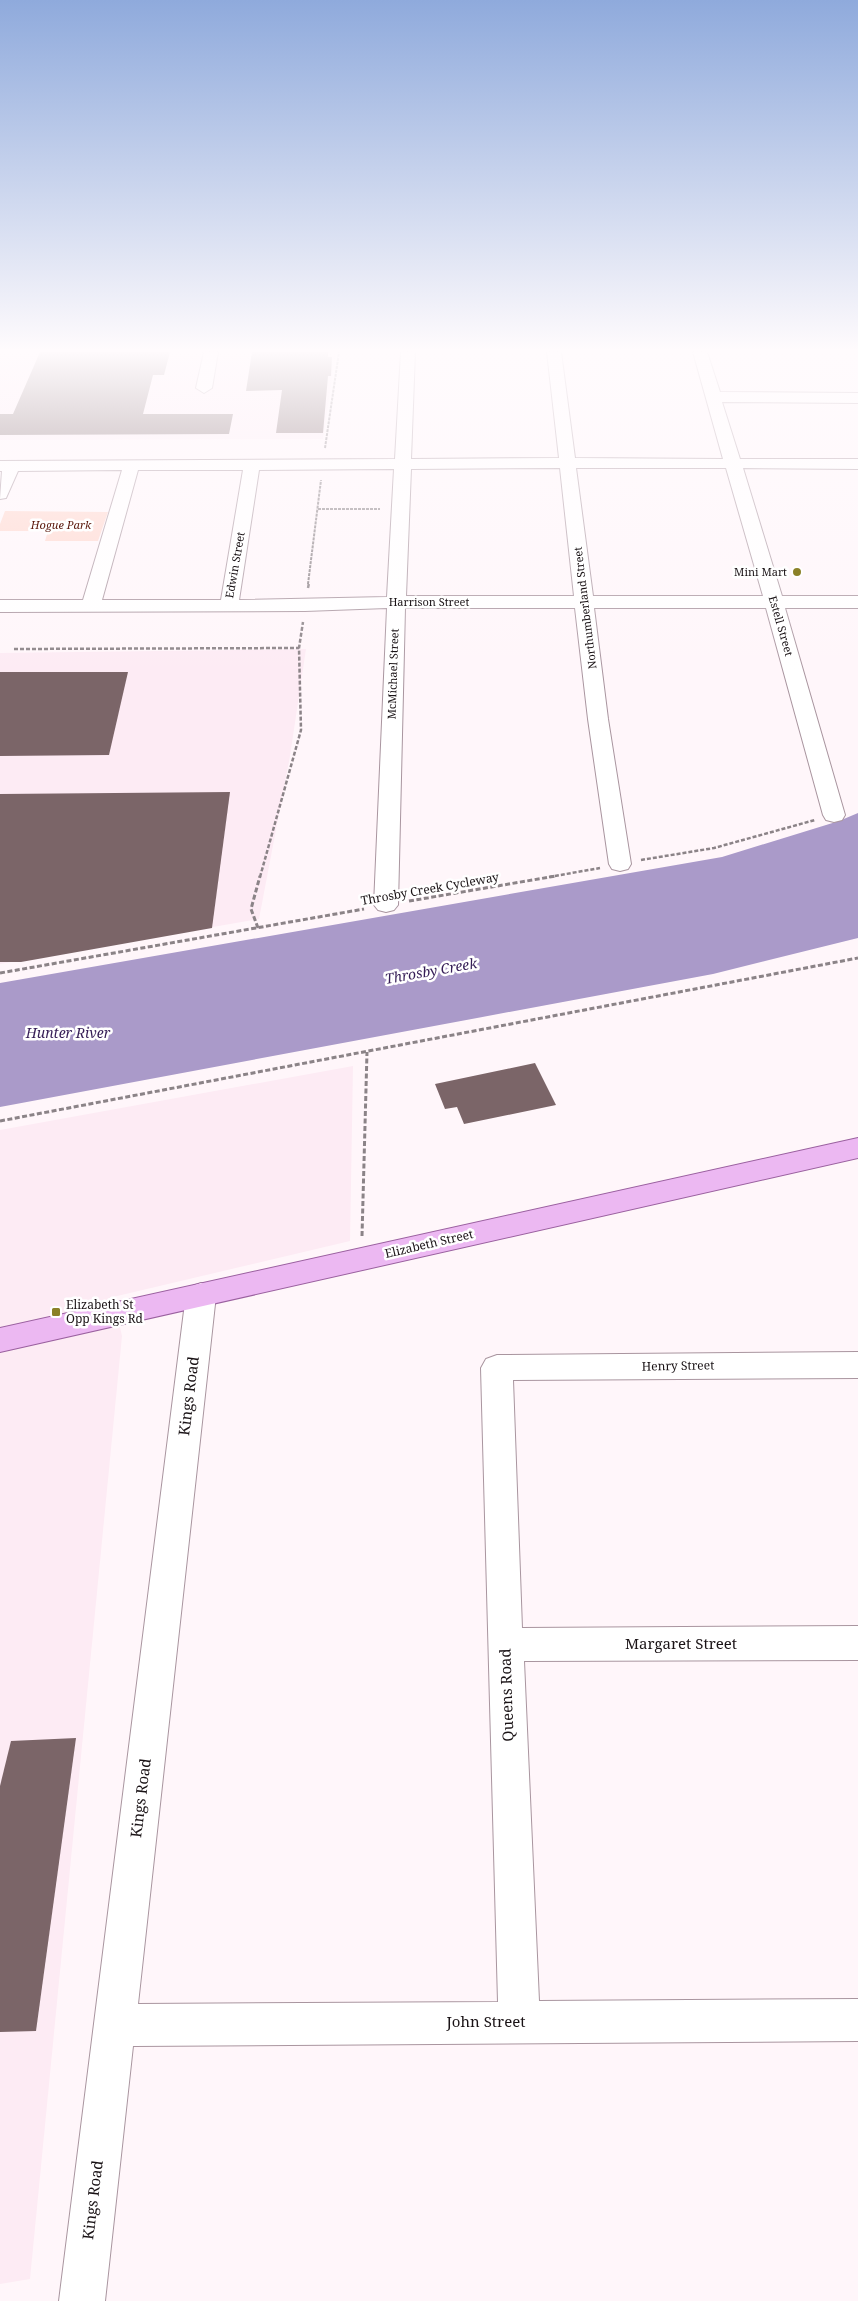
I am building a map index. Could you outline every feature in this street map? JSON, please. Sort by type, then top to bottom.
[{"type":"main road","name":"Elizabeth Street","points":[[0,1340],[858,1148]]},
{"type":"street","name":"McMichael Street","points":[[386,905],[396,602],[403,459]]},
{"type":"street","name":"Estell Street","points":[[731,459],[774,602],[834,815]]},
{"type":"street","points":[[0,494],[6,466],[566,462],[858,464]]},
{"type":"street","name":"Northumberland Street","points":[[566,462],[585,602],[598,719],[620,864]]},
{"type":"street","name":"Edwin Street","points":[[228,605],[252,465]]},
{"type":"street","points":[[91,606],[131,466]]},
{"type":"street","name":"Harrison Street","points":[[0,606],[306,605],[396,602],[858,602]]},
{"type":"street","name":"Kings Road","points":[[82,2301],[201,1295]]},
{"type":"street","name":"Henry Street","points":[[497,1368],[858,1364]]},
{"type":"street","name":"Queens Road","points":[[497,1368],[519,2022]]},
{"type":"street","name":"Margaret Street","points":[[505,1645],[858,1643]]},
{"type":"street","name":"John Street","points":[[114,2025],[858,2020]]},
{"type":"path","points":[[258,928],[251,909],[301,730],[300,648],[321,480]]},
{"type":"path","points":[[318,509],[401,509]]},
{"type":"path","points":[[14,649],[300,648]]},
{"type":"path","name":"Throsby Creek Cycleway","points":[[0,973],[714,848],[834,815]]},
{"type":"path","points":[[0,1121],[858,958]]},
{"type":"path","points":[[362,1244],[367,1052]]},
{"type":"shaded area","points":[[306,649],[290,756],[259,919],[0,964],[0,653]]},
{"type":"shaded area","points":[[353,1066],[350,1241],[113,1297],[122,1336],[30,2279],[0,2284],[0,1130]]},
{"type":"green space","name":"Hogue Park","points":[[5,511],[108,512],[98,541],[45,541],[48,531],[0,531],[0,524]]},
{"type":"water","name":"Hunter River","points":[[858,813],[858,938],[713,974],[0,1107],[0,983],[722,857],[839,821]]},
{"type":"building","points":[[0,672],[128,672],[109,755],[0,756]]},
{"type":"building","points":[[230,792],[212,928],[21,962],[0,962],[0,794]]},
{"type":"building","points":[[535,1063],[556,1105],[464,1124],[457,1107],[445,1109],[435,1084]]},
{"type":"building","points":[[76,1738],[36,2031],[0,2032],[0,1786],[11,1741]]},
{"type":"place","name":"Mini Mart","points":[[797,572]]},
{"type":"place","name":"Elizabeth St Opp Kings Rd","points":[[56,1312]]},
{"type":"water label","name":"Throsby Creek","points":[[431,971]]}]
